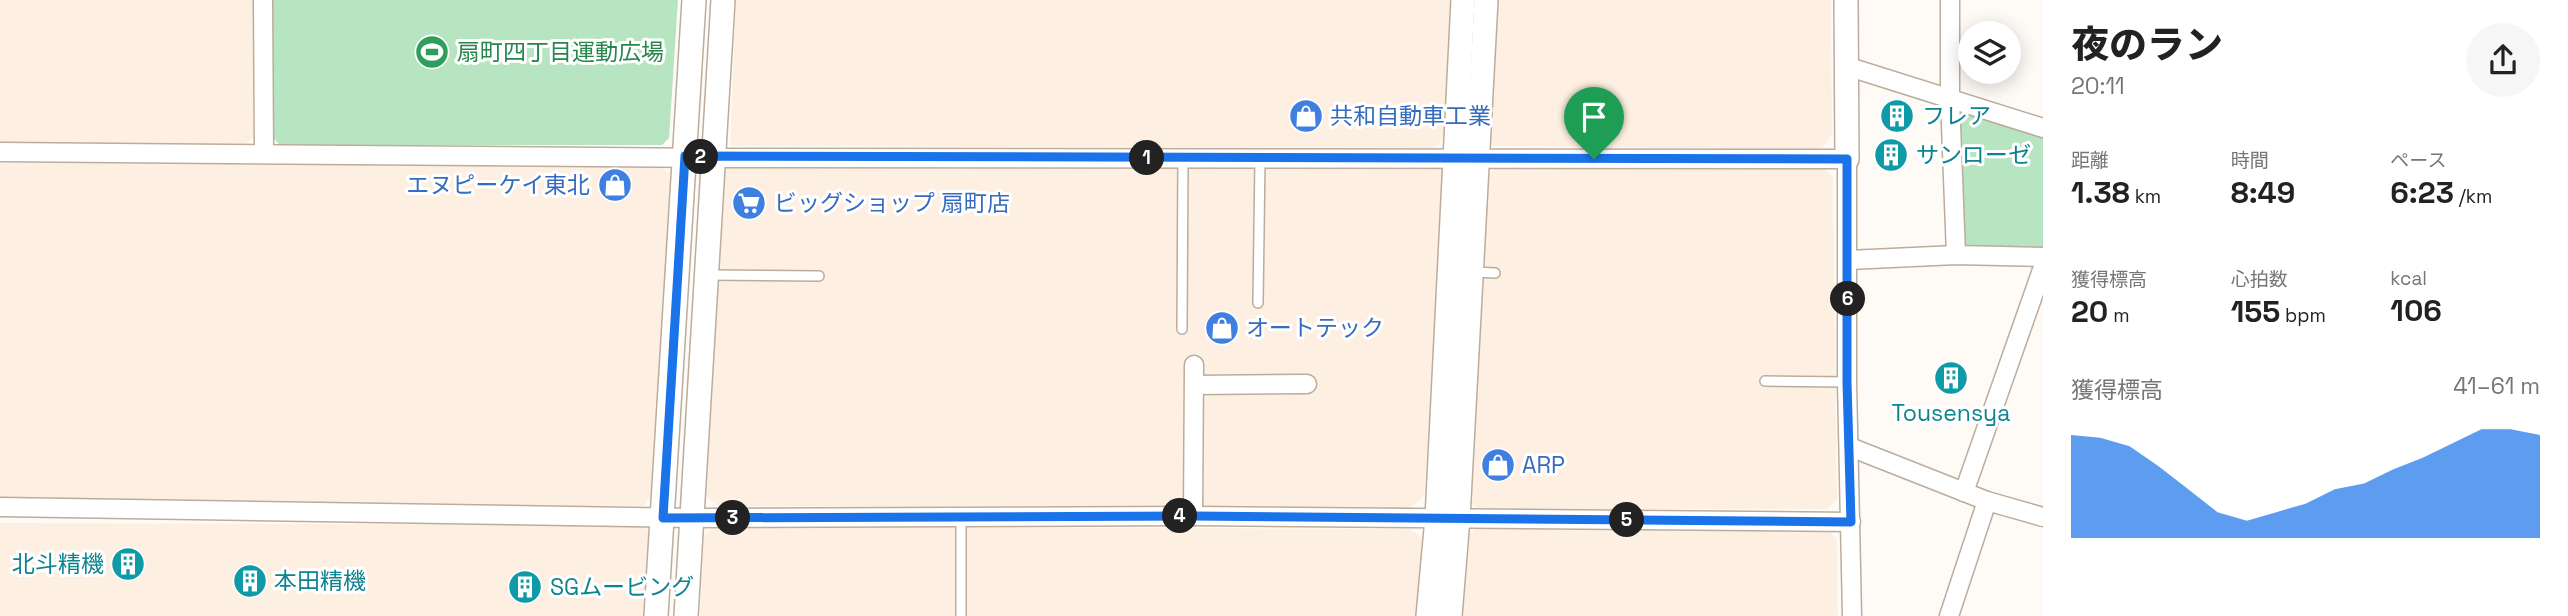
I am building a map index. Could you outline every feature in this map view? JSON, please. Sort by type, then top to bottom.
[{"type":"street","points":[[262,0],[264,153]]},
{"type":"street","points":[[656,616],[694,0]]},
{"type":"street","points":[[686,616],[723,0]]},
{"type":"street","points":[[1450,616],[1448,518],[1454,159],[1463,0]]},
{"type":"street","points":[[1428,616],[1448,518],[1483,273],[1478,159],[1486,0]]},
{"type":"street","points":[[1846,0],[1849,260],[1847,382],[1852,616]]},
{"type":"street","points":[[1950,0],[1950,99],[1956,255]]},
{"type":"street","points":[[1846,66],[2043,128]]},
{"type":"street","points":[[0,152],[715,158],[1847,159]]},
{"type":"street","points":[[1849,260],[1956,255],[2043,257]]},
{"type":"street","points":[[1964,492],[2043,267]]},
{"type":"street","points":[[1193,516],[1194,365]]},
{"type":"street","points":[[1194,385],[1307,384]]},
{"type":"street","points":[[1850,447],[1987,501],[2043,517]]},
{"type":"street","points":[[1949,616],[1987,501]]},
{"type":"street","points":[[0,507],[663,518],[1193,516],[1851,522]]},
{"type":"lane","points":[[1594,159],[1595,97]]},
{"type":"lane","points":[[1182,329],[1183,158]]},
{"type":"lane","points":[[1258,303],[1260,159]]},
{"type":"lane","points":[[708,275],[819,276]]},
{"type":"lane","points":[[1765,381],[1847,382]]},
{"type":"lane","points":[[961,517],[961,616]]},
{"type":"shaded area","points":[[0,0],[253,0],[253,138],[243,146],[0,145]]},
{"type":"shaded area","points":[[736,0],[1450,0],[1444,139],[1433,148],[730,146]]},
{"type":"shaded area","points":[[1495,0],[1831,0],[1832,134],[1821,150],[1490,146]]},
{"type":"shaded area","points":[[0,163],[657,165],[673,175],[654,492],[643,506],[0,504]]},
{"type":"shaded area","points":[[1439,165],[1446,172],[1424,496],[1410,508],[718,506],[705,496],[719,168]]},
{"type":"shaded area","points":[[1496,167],[1824,168],[1833,177],[1837,499],[1828,509],[1478,509],[1467,501],[1486,177]]},
{"type":"shaded area","points":[[0,523],[643,525],[653,536],[648,616],[0,616]]},
{"type":"shaded area","points":[[715,526],[1411,529],[1422,538],[1418,616],[700,616],[704,536]]},
{"type":"shaded area","points":[[1478,527],[1827,528],[1837,540],[1838,616],[1461,616],[1464,538]]},
{"type":"green space","points":[[270,0],[678,0],[669,138],[662,145],[280,145],[271,136]]},
{"type":"green space","points":[[1950,99],[2043,128],[2043,257],[1956,255]]},
{"type":"place","name":"扇町四丁目運動広場","points":[[432,52]]},
{"type":"place","name":"共和自動車工業","points":[[1306,116]]},
{"type":"place","name":"フレア","points":[[1897,116]]},
{"type":"place","name":"サンローゼ","points":[[1891,155]]},
{"type":"place","name":"エヌピーケイ東北","points":[[615,185]]},
{"type":"place","name":"ビッグショップ 扇町店","points":[[749,203]]},
{"type":"place","name":"オートテック","points":[[1222,328]]},
{"type":"place","name":"Tousensya","points":[[1951,378]]},
{"type":"place","name":"ARP","points":[[1498,465]]},
{"type":"place","name":"北斗精機","points":[[128,564]]},
{"type":"place","name":"本田精機","points":[[250,581]]},
{"type":"place","name":"SGムービング","points":[[525,587]]},
{"type":"route","points":[[685,156],[1594,159],[1847,159],[1847,382],[1851,522],[1193,516],[663,518],[685,156]]}]
